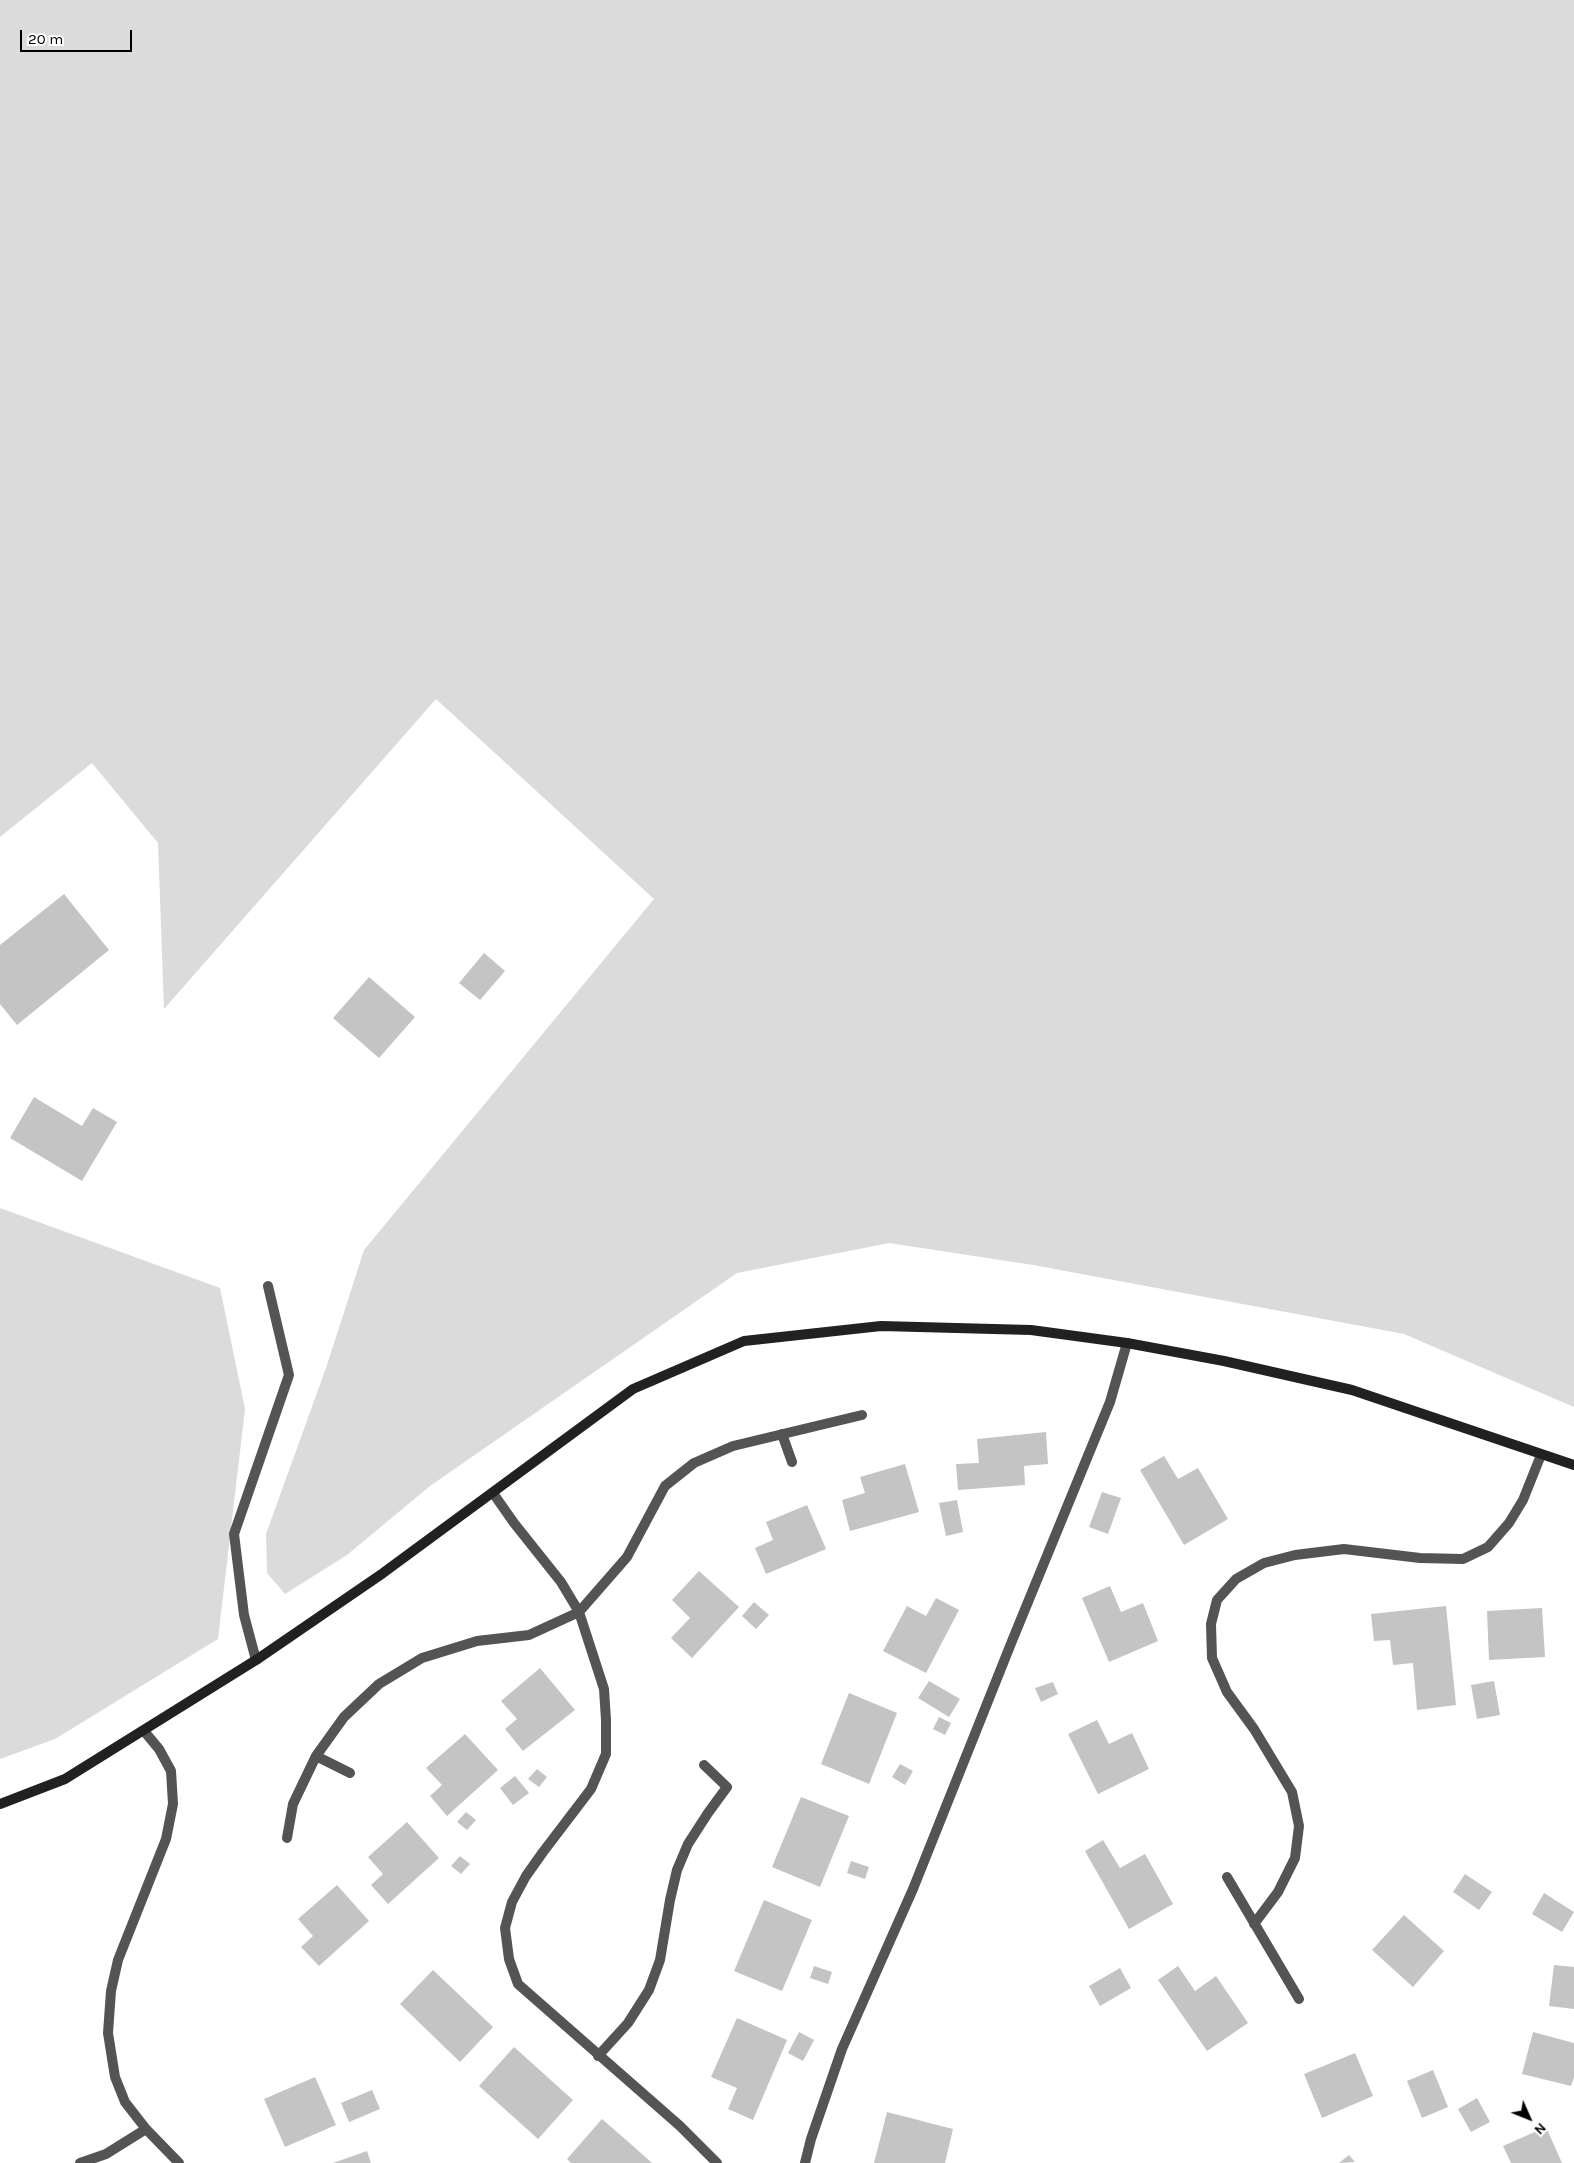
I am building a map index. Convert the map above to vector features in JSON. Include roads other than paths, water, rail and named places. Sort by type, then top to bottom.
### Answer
[{"type":"street","points":[[256,1660],[244,1615],[234,1534],[289,1375],[268,1286]]},
{"type":"street","points":[[0,1804],[65,1780],[256,1660],[383,1573],[633,1389],[744,1341],[881,1326],[1031,1330],[1127,1343],[1224,1361],[1352,1390],[1574,1465]]},
{"type":"street","points":[[805,2163],[810,2138],[842,2048],[913,1889],[1110,1402],[1127,1343]]},
{"type":"street","points":[[287,1838],[293,1804],[316,1756],[344,1717],[378,1684],[422,1658],[477,1641],[529,1635],[579,1612],[627,1557],[665,1486],[694,1463],[733,1446],[862,1416]]},
{"type":"street","points":[[782,1434],[792,1462]]},
{"type":"street","points":[[1254,1924],[1278,1892],[1295,1858],[1299,1826],[1292,1792],[1254,1729],[1227,1692],[1212,1658],[1211,1624],[1218,1600],[1236,1579],[1264,1563],[1295,1555],[1344,1549],[1420,1558],[1463,1559],[1488,1547],[1509,1523],[1523,1500],[1541,1455]]},
{"type":"street","points":[[493,1493],[514,1523],[561,1582],[579,1612],[604,1689],[606,1754],[591,1789],[526,1876],[512,1902],[505,1928],[509,1959],[518,1984],[680,2126],[717,2163]]},
{"type":"street","points":[[144,1731],[158,1749],[171,1771],[173,1804],[166,1839],[118,1960],[111,1991],[108,2033],[115,2077],[125,2102],[146,2129],[179,2163]]},
{"type":"street","points":[[316,1756],[350,1773]]},
{"type":"street","points":[[598,2056],[628,2023],[650,1990],[660,1960],[670,1900],[678,1870],[688,1844],[727,1787],[704,1764]]},
{"type":"street","points":[[1226,1877],[1299,1998]]},
{"type":"street","points":[[80,2163],[106,2154],[146,2129]]}]
